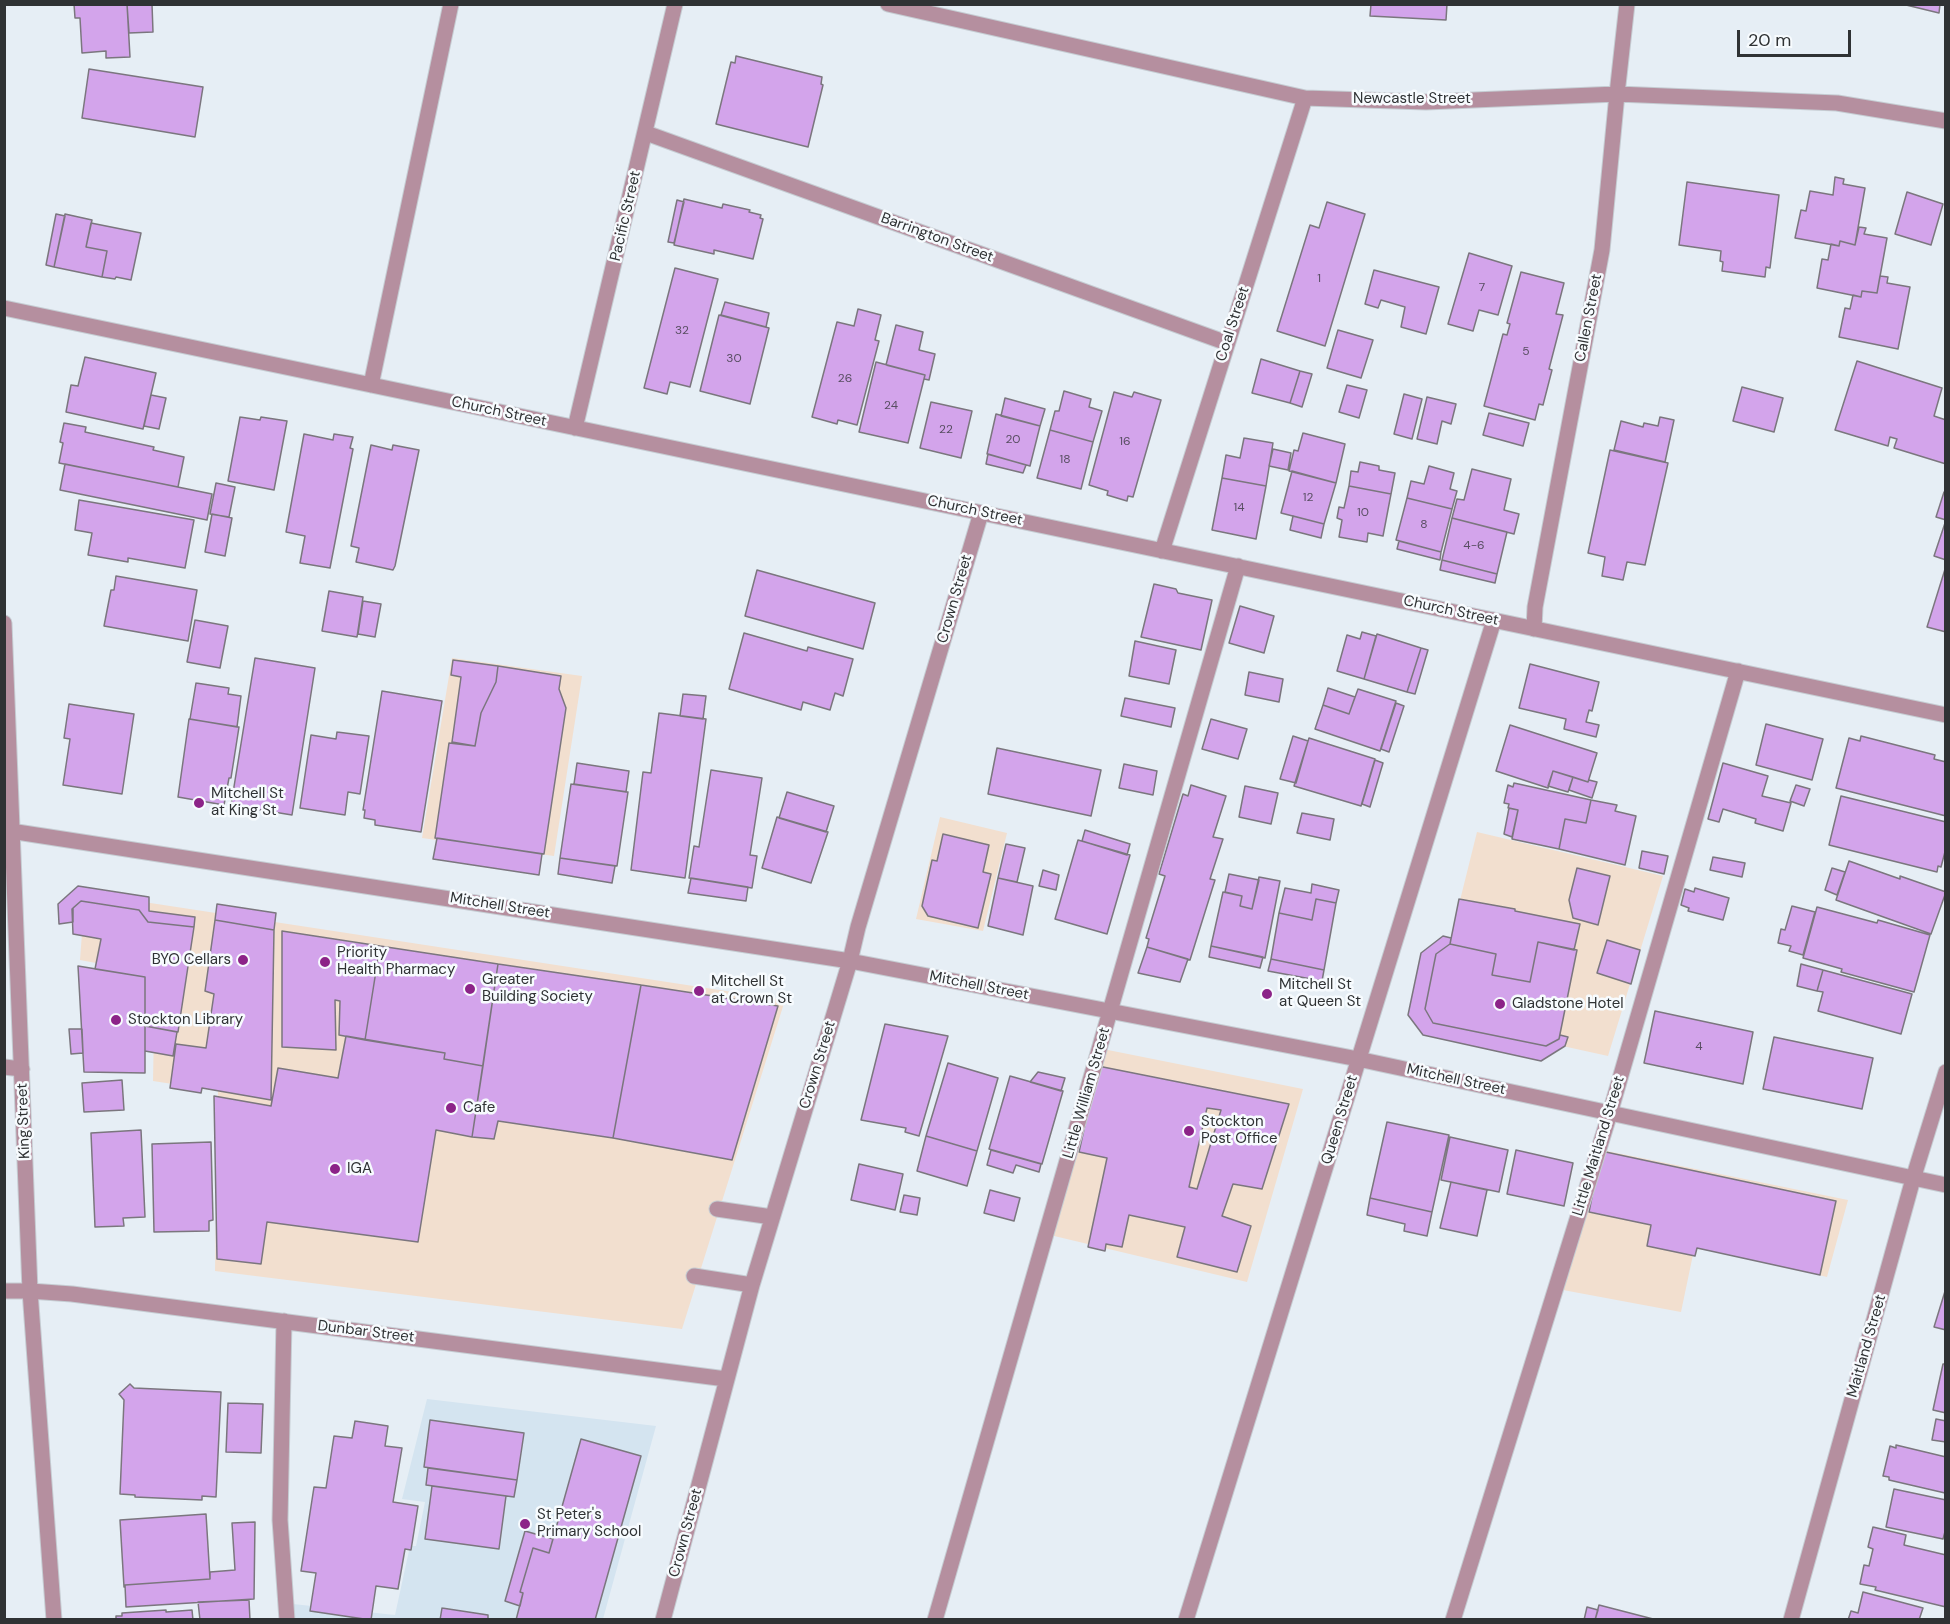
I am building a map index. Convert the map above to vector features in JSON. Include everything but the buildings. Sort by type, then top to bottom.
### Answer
[{"type":"street","points":[[371,385],[451,4]]},
{"type":"street","name":"Pacific Street","points":[[575,428],[675,4]]},
{"type":"street","name":"Newcastle Street","points":[[888,4],[1305,98],[1426,102],[1617,94],[1837,104],[1946,121]]},
{"type":"street","name":"Callen Street","points":[[1534,629],[1535,607],[1602,250],[1627,4]]},
{"type":"street","name":"Coal Street","points":[[1162,550],[1305,98]]},
{"type":"street","name":"Barrington Street","points":[[646,133],[1227,343]]},
{"type":"street","name":"Church Street","points":[[4,308],[1946,715]]},
{"type":"street","name":"Crown Street","points":[[663,1620],[752,1285],[850,961],[858,927],[981,513]]},
{"type":"street","name":"Little William Street","points":[[935,1620],[1238,566]]},
{"type":"street","name":"Queen Street","points":[[1186,1620],[1494,620]]},
{"type":"street","name":"King Street","points":[[4,623],[9,830],[22,1069],[30,1291],[54,1620]]},
{"type":"street","name":"Little Maitland Street","points":[[1453,1620],[1610,1113],[1738,671]]},
{"type":"street","name":"Mitchell Street","points":[[9,830],[850,961],[1359,1059],[1946,1185]]},
{"type":"street","points":[[4,1067],[22,1069]]},
{"type":"street","name":"Maitland Street","points":[[1791,1620],[1913,1179],[1946,1072]]},
{"type":"street","points":[[717,1209],[772,1217]]},
{"type":"street","points":[[694,1276],[752,1285]]},
{"type":"street","name":"Dunbar Street","points":[[4,1291],[72,1294],[726,1379]]},
{"type":"street","points":[[284,1322],[280,1520],[287,1620]]},
{"type":"shaded area","points":[[452,658],[582,676],[554,856],[422,838]]},
{"type":"shaded area","points":[[940,817],[1007,833],[983,931],[916,919]]},
{"type":"shaded area","points":[[1477,832],[1663,876],[1608,1056],[1431,1017]]},
{"type":"shaded area","points":[[85,893],[785,1000],[682,1329],[215,1271],[218,1091],[153,1081],[155,974],[80,960]]},
{"type":"shaded area","points":[[1103,1049],[1303,1089],[1247,1282],[1050,1235]]},
{"type":"shaded area","points":[[1602,1150],[1848,1200],[1827,1277],[1695,1245],[1681,1312],[1563,1290]]},
{"type":"shaded area","name":"St Peter's Primary School","points":[[427,1399],[656,1426],[603,1619],[295,1619],[293,1604],[395,1615],[410,1546],[416,1546],[425,1502],[402,1499]]},
{"type":"place","name":"Mitchell St at King St","points":[[199,803]]},
{"type":"place","name":"BYO Cellars","points":[[243,960]]},
{"type":"place","name":"Priority Health Pharmacy","points":[[325,962]]},
{"type":"place","name":"Greater Building Society","points":[[470,989]]},
{"type":"place","name":"Mitchell St at Crown St","points":[[699,991]]},
{"type":"place","name":"Mitchell St at Queen St","points":[[1267,994]]},
{"type":"place","name":"Gladstone Hotel","points":[[1500,1004]]},
{"type":"place","name":"Stockton Library","points":[[116,1020]]},
{"type":"place","name":"Cafe","points":[[451,1108]]},
{"type":"place","name":"Stockton Post Office","points":[[1189,1131]]},
{"type":"place","name":"IGA","points":[[335,1169]]},
{"type":"place","name":"St Peter's Primary School","points":[[525,1524]]}]
